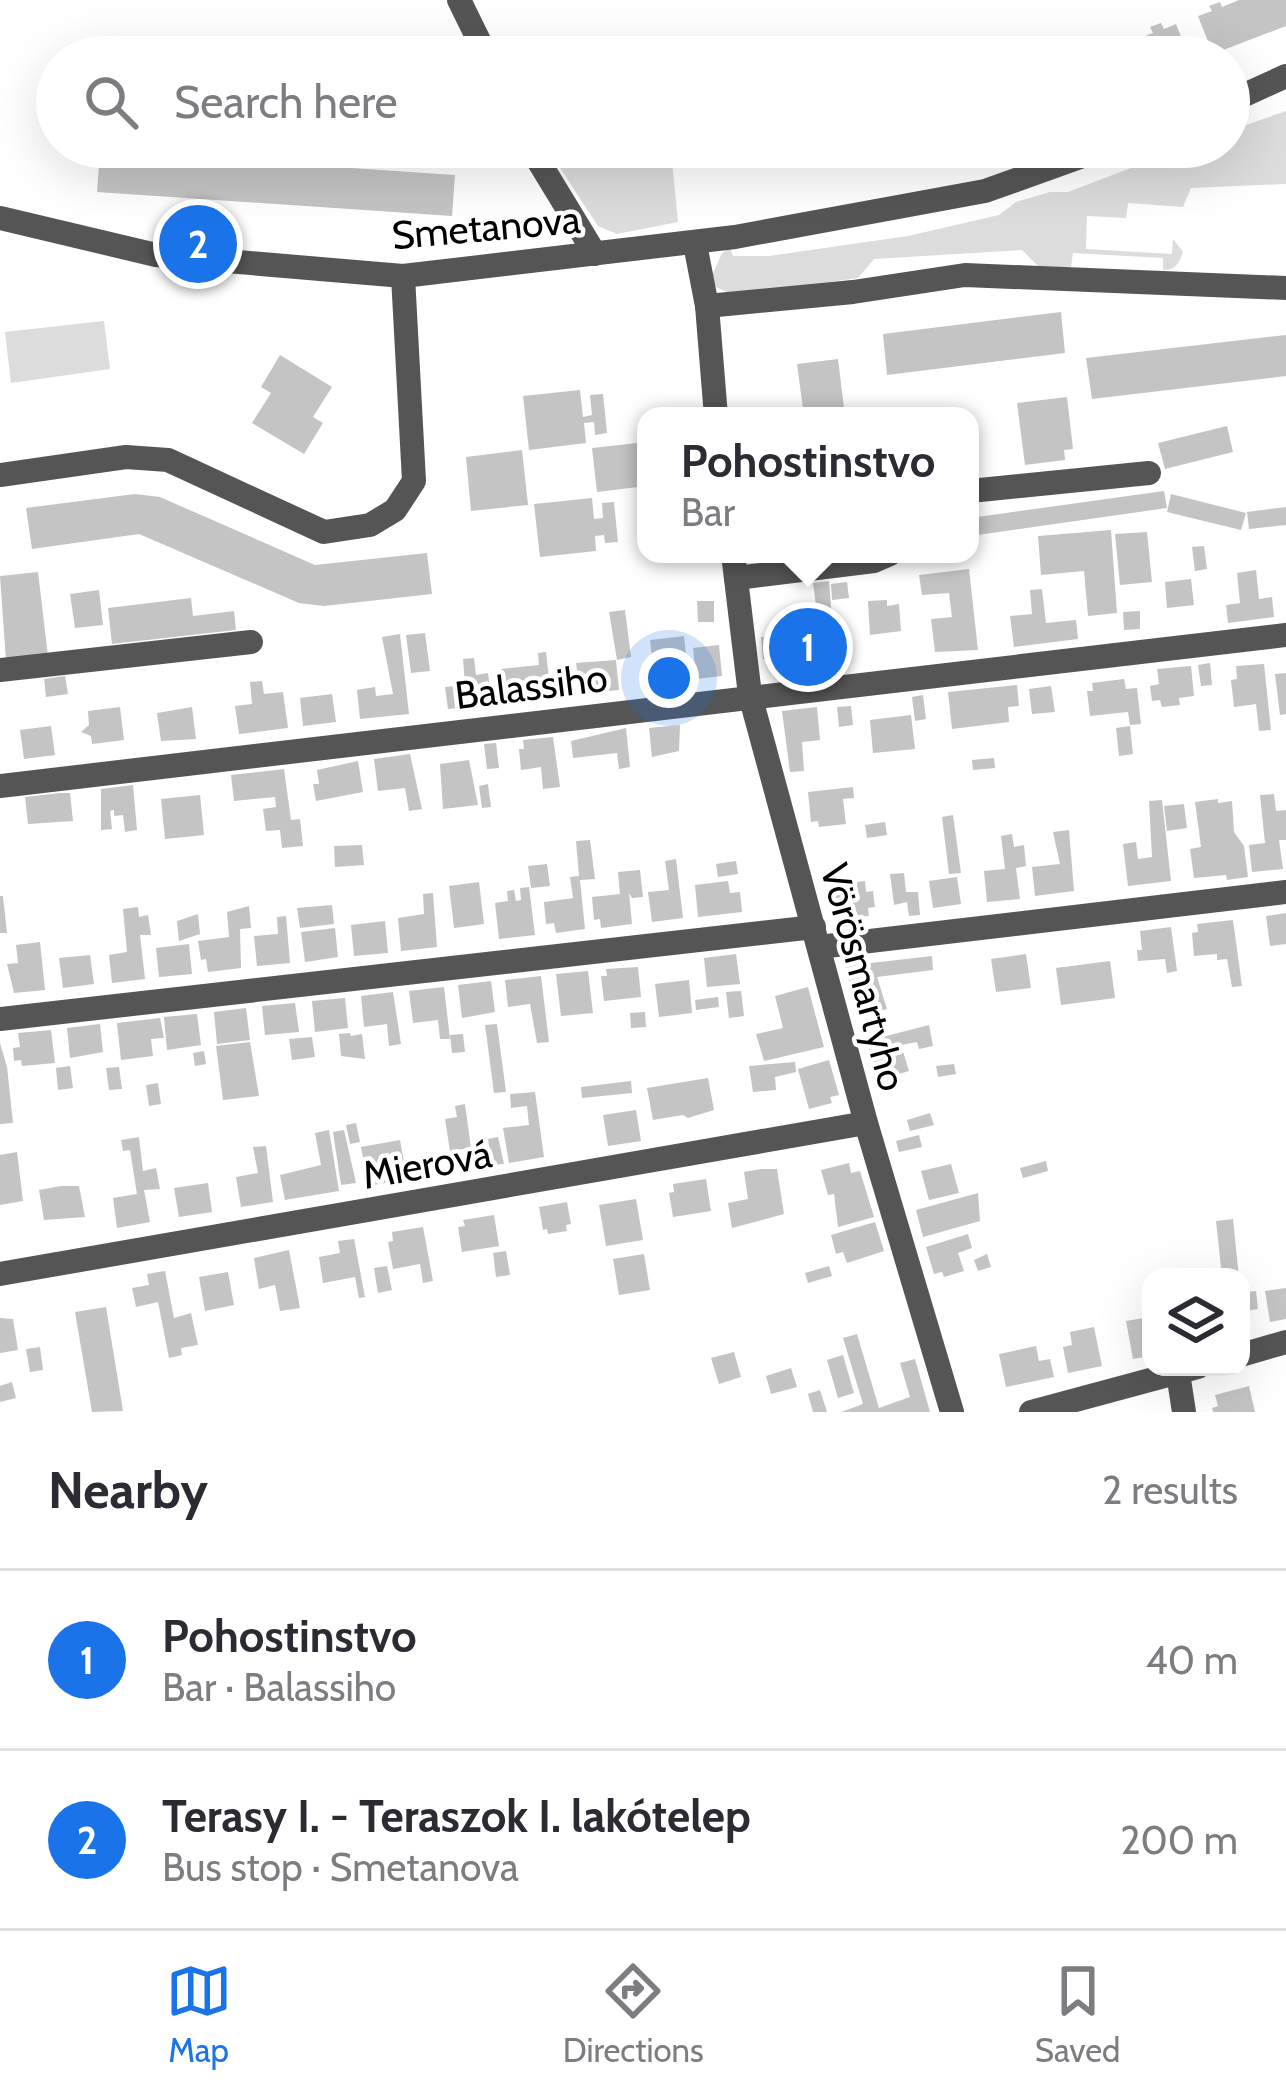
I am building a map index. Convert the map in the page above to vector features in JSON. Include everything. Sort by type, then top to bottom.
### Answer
[{"type":"street","points":[[459,0],[477,36]]},
{"type":"street","points":[[1250,92],[1286,76]]},
{"type":"street","points":[[543,168],[595,254]]},
{"type":"street","name":"Smetanova","points":[[0,218],[156,255],[403,276],[694,244],[985,191],[1049,168]]},
{"type":"street","points":[[694,244],[707,306],[715,407]]},
{"type":"street","points":[[707,306],[965,275],[1286,288]]},
{"type":"street","points":[[0,475],[126,457],[167,460],[324,532],[370,525],[394,510],[414,481],[403,276]]},
{"type":"street","points":[[979,490],[1149,473]]},
{"type":"street","points":[[735,566],[818,563]]},
{"type":"street","name":"Vörösmartyho","points":[[735,566],[750,695],[866,1123],[952,1412]]},
{"type":"street","name":"Balassiho","points":[[0,787],[1286,635]]},
{"type":"street","points":[[0,670],[251,642]]},
{"type":"street","points":[[0,1019],[1286,892]]},
{"type":"street","name":"Mierová","points":[[0,1274],[866,1123]]},
{"type":"street","points":[[1250,1352],[1286,1342]]},
{"type":"street","points":[[1031,1412],[1166,1376]]},
{"type":"street","points":[[1184,1412],[1187,1376]]},
{"type":"shaded area","points":[[1286,111],[1286,184],[1191,188],[1183,207],[1128,203],[1126,218],[1087,216],[1086,249],[1172,254],[1173,239],[1183,252],[1171,269],[1163,270],[1163,258],[1073,253],[1071,267],[1039,267],[1022,250],[874,259],[858,278],[734,295],[716,287],[711,278],[722,253],[730,248],[733,256],[769,256],[908,236],[999,215],[1016,202],[1068,192],[1131,168],[1250,168],[1250,124]]},
{"type":"shaded area","points":[[560,168],[673,168],[678,222],[617,234],[598,226]]},
{"type":"shaded area","points":[[104,321],[110,369],[11,383],[5,332]]},
{"type":"building","points":[[1239,0],[1286,0],[1286,26],[1250,40],[1250,36],[1206,36],[1198,16],[1212,11],[1209,6],[1220,2],[1222,7]]},
{"type":"building","points":[[1176,24],[1181,36],[1145,36],[1153,33],[1150,27]]},
{"type":"building","points":[[99,168],[351,168],[455,175],[452,216],[97,192]]},
{"type":"building","points":[[1061,312],[1065,353],[887,375],[883,334]]},
{"type":"building","points":[[1286,335],[1286,376],[1092,399],[1086,358]]},
{"type":"building","points":[[280,355],[332,387],[313,417],[323,423],[304,454],[252,423],[271,393],[261,387]]},
{"type":"building","points":[[838,359],[844,407],[803,407],[797,364]]},
{"type":"building","points":[[580,390],[583,417],[592,415],[590,395],[603,394],[607,433],[595,435],[594,422],[584,423],[586,443],[529,450],[523,396]]},
{"type":"building","points":[[1067,397],[1073,449],[1064,450],[1065,460],[1025,465],[1017,403]]},
{"type":"building","points":[[1227,426],[1233,452],[1165,469],[1158,443]]},
{"type":"building","points":[[637,443],[637,487],[597,492],[592,448]]},
{"type":"building","points":[[522,450],[528,505],[471,511],[466,457]]},
{"type":"building","points":[[1164,491],[1167,508],[979,535],[979,517]]},
{"type":"building","points":[[135,494],[160,497],[315,565],[427,553],[432,594],[324,606],[299,603],[139,534],[32,549],[26,508]]},
{"type":"building","points":[[1171,494],[1246,513],[1241,530],[1167,512]]},
{"type":"building","points":[[592,498],[594,519],[603,518],[602,503],[614,502],[618,542],[605,543],[604,535],[595,536],[596,551],[540,557],[534,504]]},
{"type":"building","points":[[1286,507],[1286,525],[1249,529],[1247,512]]},
{"type":"building","points":[[1111,530],[1117,613],[1088,616],[1084,571],[1041,575],[1038,536]]},
{"type":"building","points":[[1147,532],[1152,582],[1120,585],[1115,534]]},
{"type":"building","points":[[1204,546],[1207,569],[1195,571],[1192,547]]},
{"type":"building","points":[[969,569],[978,650],[935,652],[931,619],[952,617],[949,593],[922,595],[919,575]]},
{"type":"building","points":[[1256,570],[1259,599],[1272,597],[1274,617],[1228,623],[1226,605],[1240,603],[1237,573]]},
{"type":"building","points":[[38,572],[48,656],[6,661],[0,576]]},
{"type":"building","points":[[1191,579],[1194,605],[1167,608],[1165,582]]},
{"type":"building","points":[[829,581],[836,667],[802,670],[798,638],[820,636],[813,583]]},
{"type":"building","points":[[847,582],[849,598],[832,600],[831,584]]},
{"type":"building","points":[[1042,589],[1046,623],[1076,620],[1078,639],[1014,647],[1010,616],[1032,614],[1030,590]]},
{"type":"building","points":[[99,590],[103,625],[75,628],[70,594]]},
{"type":"building","points":[[191,598],[193,616],[234,611],[236,630],[112,644],[108,608]]},
{"type":"building","points":[[887,600],[887,606],[899,604],[901,631],[870,635],[868,601]]},
{"type":"building","points":[[697,601],[714,601],[714,622],[698,622]]},
{"type":"building","points":[[625,610],[631,657],[617,660],[609,612]]},
{"type":"building","points":[[1140,611],[1140,629],[1124,630],[1123,612]]},
{"type":"building","points":[[425,633],[430,671],[411,673],[406,635]]},
{"type":"building","points":[[400,634],[409,714],[360,719],[357,690],[375,687],[376,696],[393,694],[382,637]]},
{"type":"building","points":[[684,636],[688,673],[654,675],[650,640]]},
{"type":"building","points":[[786,636],[788,658],[763,659],[761,637]]},
{"type":"building","points":[[719,645],[722,676],[696,679],[693,648]]},
{"type":"building","points":[[546,652],[551,697],[505,702],[501,669],[539,665],[538,653]]},
{"type":"building","points":[[474,658],[476,675],[488,673],[492,704],[448,709],[445,687],[465,685],[463,659]]},
{"type":"building","points":[[616,660],[619,690],[585,693],[585,687],[579,687],[576,663]]},
{"type":"building","points":[[1210,663],[1212,685],[1201,686],[1198,665]]},
{"type":"building","points":[[1264,664],[1271,730],[1259,731],[1256,704],[1234,707],[1231,680],[1237,679],[1236,666]]},
{"type":"building","points":[[1191,666],[1194,696],[1179,698],[1180,705],[1162,707],[1160,700],[1152,701],[1150,686],[1159,684],[1157,669]]},
{"type":"building","points":[[1286,673],[1286,714],[1280,715],[1275,674]]},
{"type":"building","points":[[65,676],[68,694],[46,697],[44,679]]},
{"type":"building","points":[[1124,679],[1126,689],[1137,688],[1141,724],[1130,725],[1128,712],[1090,716],[1087,691],[1093,691],[1092,683]]},
{"type":"building","points":[[262,681],[264,694],[283,692],[288,728],[239,734],[235,706],[252,704],[250,682]]},
{"type":"building","points":[[1017,685],[1019,706],[1008,707],[1009,722],[952,729],[948,692]]},
{"type":"building","points":[[1051,686],[1055,712],[1032,714],[1029,689]]},
{"type":"building","points":[[332,694],[336,722],[303,726],[300,698]]},
{"type":"building","points":[[923,695],[926,719],[915,721],[912,697]]},
{"type":"building","points":[[851,706],[853,725],[839,727],[837,707]]},
{"type":"building","points":[[120,707],[124,740],[92,744],[91,736],[81,732],[89,725],[88,711]]},
{"type":"building","points":[[192,707],[196,739],[161,741],[157,713]]},
{"type":"building","points":[[817,707],[820,740],[802,742],[804,771],[790,772],[782,711]]},
{"type":"building","points":[[911,715],[915,749],[873,753],[870,720]]},
{"type":"building","points":[[680,725],[679,751],[652,757],[649,728]]},
{"type":"building","points":[[51,726],[55,755],[24,759],[20,730]]},
{"type":"building","points":[[1130,726],[1133,754],[1119,756],[1116,728]]},
{"type":"building","points":[[626,728],[630,767],[619,769],[617,753],[573,758],[571,741]]},
{"type":"building","points":[[553,737],[560,787],[543,789],[541,767],[521,770],[519,749],[524,749],[523,740]]},
{"type":"building","points":[[496,743],[499,768],[487,769],[484,744]]},
{"type":"building","points":[[410,754],[422,809],[409,811],[405,788],[378,791],[374,759]]},
{"type":"building","points":[[994,758],[995,768],[973,770],[972,760]]},
{"type":"building","points":[[469,760],[478,805],[443,809],[440,764]]},
{"type":"building","points":[[358,761],[363,792],[316,801],[317,770]]},
{"type":"building","points":[[284,769],[291,820],[300,819],[303,846],[282,848],[280,830],[266,831],[263,809],[276,807],[275,797],[234,801],[231,775]]},
{"type":"building","points":[[488,784],[491,807],[482,808],[479,786]]},
{"type":"building","points":[[133,785],[137,830],[125,832],[123,815],[114,816],[114,810],[110,811],[112,829],[101,830],[101,789]]},
{"type":"building","points":[[853,787],[854,798],[843,799],[846,824],[819,827],[818,821],[811,822],[808,792]]},
{"type":"building","points":[[70,793],[73,821],[28,824],[25,797]]},
{"type":"building","points":[[1274,794],[1276,811],[1286,810],[1286,840],[1279,840],[1283,869],[1252,872],[1249,845],[1265,843],[1260,795]]},
{"type":"building","points":[[200,795],[204,835],[165,839],[161,799]]},
{"type":"building","points":[[1218,799],[1218,803],[1232,801],[1234,832],[1244,846],[1248,877],[1194,878],[1190,849],[1201,847],[1195,802]]},
{"type":"building","points":[[1162,800],[1171,881],[1128,886],[1123,844],[1136,842],[1138,859],[1152,857],[1149,801]]},
{"type":"building","points":[[1184,804],[1187,828],[1167,831],[1164,806]]},
{"type":"building","points":[[953,815],[961,873],[949,874],[942,817]]},
{"type":"building","points":[[885,822],[887,835],[867,838],[865,825]]},
{"type":"building","points":[[1069,830],[1074,891],[1035,896],[1032,867],[1060,864],[1053,832]]},
{"type":"building","points":[[1012,834],[1014,847],[1024,845],[1026,866],[1016,868],[1020,899],[987,902],[984,871],[1005,869],[1001,836]]},
{"type":"building","points":[[590,840],[595,879],[580,880],[585,929],[556,933],[554,923],[546,924],[544,902],[573,898],[570,877],[579,876],[576,841]]},
{"type":"building","points":[[362,845],[364,865],[335,867],[334,846]]},
{"type":"building","points":[[676,859],[683,918],[652,922],[648,892],[669,890],[665,861]]},
{"type":"building","points":[[736,861],[738,874],[718,877],[716,864]]},
{"type":"building","points":[[547,864],[550,886],[531,888],[528,866]]},
{"type":"building","points":[[640,870],[643,897],[632,898],[629,893],[632,924],[601,928],[600,919],[594,920],[592,897],[620,894],[618,872]]},
{"type":"building","points":[[904,873],[906,892],[918,892],[920,915],[909,916],[907,902],[894,905],[890,874]]},
{"type":"building","points":[[957,877],[961,904],[933,908],[929,881]]},
{"type":"building","points":[[728,881],[730,893],[740,892],[742,912],[698,917],[695,885]]},
{"type":"building","points":[[865,881],[866,892],[873,891],[875,907],[868,908],[869,916],[838,919],[834,885]]},
{"type":"building","points":[[479,882],[484,924],[454,928],[449,886]]},
{"type":"building","points":[[529,887],[535,935],[499,939],[495,903],[508,901],[507,891],[514,890],[516,901],[521,900],[520,888]]},
{"type":"building","points":[[433,893],[437,947],[401,951],[398,918],[424,914],[423,894]]},
{"type":"building","points":[[3,896],[7,933],[0,933]]},
{"type":"building","points":[[332,905],[334,924],[300,928],[297,908]]},
{"type":"building","points":[[249,906],[251,928],[240,929],[241,968],[208,972],[198,941],[229,937],[227,912]]},
{"type":"building","points":[[138,907],[139,917],[148,915],[151,935],[140,935],[145,979],[112,983],[109,955],[127,952],[123,909]]},
{"type":"building","points":[[1286,913],[1286,944],[1270,946],[1266,916]]},
{"type":"building","points":[[198,914],[200,934],[179,941],[177,921]]},
{"type":"building","points":[[286,916],[290,963],[257,966],[254,936],[278,934],[277,917]]},
{"type":"building","points":[[1233,920],[1242,986],[1232,987],[1227,959],[1217,960],[1217,954],[1194,956],[1192,933],[1198,932],[1197,924]]},
{"type":"building","points":[[385,921],[388,953],[354,956],[351,925]]},
{"type":"building","points":[[1171,927],[1177,971],[1167,973],[1165,959],[1138,961],[1140,931]]},
{"type":"building","points":[[335,928],[338,957],[305,962],[301,932]]},
{"type":"building","points":[[40,942],[45,990],[14,993],[7,964],[18,963],[16,945]]},
{"type":"building","points":[[189,944],[192,974],[159,977],[156,948]]},
{"type":"building","points":[[736,954],[740,984],[707,987],[704,958]]},
{"type":"building","points":[[1026,954],[1031,988],[996,992],[991,959]]},
{"type":"building","points":[[90,955],[94,984],[63,988],[59,958]]},
{"type":"building","points":[[932,956],[933,970],[877,977],[887,1009],[859,1017],[845,966]]},
{"type":"building","points":[[1110,961],[1115,998],[1061,1005],[1056,968]]},
{"type":"building","points":[[638,967],[641,997],[604,1001],[601,976],[607,976],[606,969]]},
{"type":"building","points":[[588,971],[593,1013],[561,1016],[556,974]]},
{"type":"building","points":[[541,976],[549,1042],[537,1043],[530,1004],[508,1007],[505,980]]},
{"type":"building","points":[[689,980],[692,1013],[659,1017],[655,984]]},
{"type":"building","points":[[491,981],[495,1012],[462,1018],[458,985]]},
{"type":"building","points":[[444,987],[450,1039],[440,1039],[438,1020],[413,1023],[409,991]]},
{"type":"building","points":[[808,987],[824,1047],[764,1061],[756,1034],[783,1028],[775,996]]},
{"type":"building","points":[[741,991],[744,1016],[729,1018],[726,992]]},
{"type":"building","points":[[393,992],[401,1044],[389,1046],[387,1024],[364,1027],[361,996]]},
{"type":"building","points":[[718,997],[719,1007],[696,1010],[695,1000]]},
{"type":"building","points":[[345,998],[348,1028],[315,1032],[312,1001]]},
{"type":"building","points":[[295,1003],[299,1032],[265,1035],[262,1006]]},
{"type":"building","points":[[246,1008],[250,1040],[217,1044],[214,1012]]},
{"type":"building","points":[[645,1012],[646,1027],[631,1028],[630,1013]]},
{"type":"building","points":[[197,1014],[201,1045],[167,1050],[164,1017]]},
{"type":"building","points":[[160,1018],[164,1038],[151,1039],[153,1056],[121,1060],[117,1023]]},
{"type":"building","points":[[100,1024],[103,1052],[70,1058],[67,1028]]},
{"type":"building","points":[[497,1024],[506,1092],[494,1093],[485,1025]]},
{"type":"building","points":[[929,1025],[933,1046],[901,1045],[909,1071],[886,1078],[884,1073],[876,1075],[867,1041]]},
{"type":"building","points":[[51,1030],[55,1063],[22,1066],[21,1060],[14,1061],[13,1048],[20,1047],[18,1033]]},
{"type":"building","points":[[339,1034],[362,1034],[365,1059],[341,1056]]},
{"type":"building","points":[[463,1034],[465,1052],[452,1053],[450,1035]]},
{"type":"building","points":[[312,1037],[315,1057],[292,1060],[289,1039]]},
{"type":"building","points":[[250,1042],[259,1096],[223,1100],[216,1046]]},
{"type":"building","points":[[0,1043],[7,1067],[13,1123],[0,1124]]},
{"type":"building","points":[[204,1051],[206,1064],[195,1066],[193,1053]]},
{"type":"building","points":[[829,1060],[839,1095],[830,1097],[832,1103],[809,1109],[798,1069]]},
{"type":"building","points":[[795,1062],[796,1072],[775,1077],[776,1090],[753,1092],[749,1066]]},
{"type":"building","points":[[954,1064],[956,1074],[938,1077],[936,1066]]},
{"type":"building","points":[[70,1066],[73,1088],[58,1090],[56,1068]]},
{"type":"building","points":[[119,1067],[122,1089],[109,1090],[106,1068]]},
{"type":"building","points":[[708,1078],[714,1110],[688,1118],[653,1120],[647,1088]]},
{"type":"building","points":[[631,1081],[632,1093],[582,1098],[581,1087]]},
{"type":"building","points":[[158,1083],[161,1104],[149,1106],[146,1085]]},
{"type":"building","points":[[535,1092],[544,1157],[509,1163],[503,1128],[529,1125],[527,1106],[511,1108],[510,1094]]},
{"type":"building","points":[[465,1104],[471,1148],[450,1151],[445,1119],[457,1117],[455,1106]]},
{"type":"building","points":[[636,1110],[641,1141],[608,1146],[603,1115]]},
{"type":"building","points":[[930,1113],[934,1125],[910,1131],[907,1120]]},
{"type":"building","points":[[356,1123],[360,1142],[350,1144],[346,1125]]},
{"type":"building","points":[[329,1130],[339,1191],[285,1200],[280,1175],[321,1165],[315,1133]]},
{"type":"building","points":[[344,1130],[356,1183],[341,1185],[333,1132]]},
{"type":"building","points":[[919,1135],[922,1147],[899,1152],[896,1141]]},
{"type":"building","points":[[139,1137],[143,1171],[156,1168],[160,1189],[144,1190],[150,1222],[117,1228],[113,1198],[137,1194],[130,1150],[123,1151],[121,1140]]},
{"type":"building","points":[[498,1137],[504,1164],[492,1165],[488,1139]]},
{"type":"building","points":[[400,1140],[407,1179],[368,1186],[361,1147]]},
{"type":"building","points":[[266,1146],[273,1202],[241,1207],[236,1177],[258,1173],[253,1147]]},
{"type":"building","points":[[17,1152],[23,1201],[0,1205],[0,1155]]},
{"type":"building","points":[[1046,1161],[1048,1171],[1023,1178],[1020,1168]]},
{"type":"building","points":[[849,1163],[851,1173],[860,1171],[874,1217],[838,1227],[834,1194],[828,1195],[821,1170]]},
{"type":"building","points":[[951,1164],[959,1193],[929,1200],[921,1171]]},
{"type":"building","points":[[777,1169],[784,1214],[732,1228],[728,1203],[748,1199],[744,1172]]},
{"type":"building","points":[[706,1179],[711,1211],[673,1217],[669,1193],[674,1192],[673,1184]]},
{"type":"building","points":[[208,1183],[212,1212],[179,1217],[174,1188]]},
{"type":"building","points":[[79,1186],[85,1217],[44,1220],[39,1190]]},
{"type":"building","points":[[978,1193],[980,1221],[923,1237],[916,1210]]},
{"type":"building","points":[[636,1199],[643,1240],[606,1246],[599,1205]]},
{"type":"building","points":[[567,1202],[571,1224],[566,1225],[567,1231],[548,1234],[539,1207]]},
{"type":"building","points":[[494,1215],[499,1246],[462,1252],[458,1227],[465,1226],[463,1220]]},
{"type":"building","points":[[1233,1219],[1238,1268],[1221,1268],[1216,1221]]},
{"type":"building","points":[[875,1222],[884,1251],[847,1263],[843,1252],[836,1254],[831,1235]]},
{"type":"building","points":[[423,1227],[433,1281],[423,1283],[420,1264],[393,1269],[388,1242],[393,1241],[392,1232]]},
{"type":"building","points":[[968,1234],[972,1248],[958,1253],[964,1271],[944,1277],[942,1272],[934,1274],[926,1247]]},
{"type":"building","points":[[354,1239],[365,1297],[359,1298],[355,1277],[323,1283],[319,1257],[340,1253],[338,1241]]},
{"type":"building","points":[[289,1250],[300,1308],[280,1311],[275,1285],[259,1289],[254,1258]]},
{"type":"building","points":[[506,1251],[510,1275],[496,1277],[493,1253]]},
{"type":"building","points":[[644,1254],[650,1290],[619,1295],[613,1259]]},
{"type":"building","points":[[987,1254],[991,1267],[978,1271],[974,1260]]},
{"type":"building","points":[[387,1266],[392,1290],[378,1293],[374,1268]]},
{"type":"building","points":[[829,1266],[832,1276],[808,1283],[805,1273]]},
{"type":"building","points":[[165,1271],[174,1318],[191,1313],[198,1345],[181,1348],[182,1355],[169,1358],[158,1302],[136,1307],[132,1288],[149,1285],[147,1274]]},
{"type":"building","points":[[228,1272],[234,1305],[205,1311],[199,1277]]},
{"type":"building","points":[[1286,1288],[1286,1319],[1270,1322],[1265,1291]]},
{"type":"building","points":[[1250,1291],[1256,1291],[1258,1309],[1250,1310]]},
{"type":"building","points":[[106,1307],[123,1411],[92,1412],[75,1312]]},
{"type":"building","points":[[0,1318],[13,1319],[18,1350],[0,1353]]},
{"type":"building","points":[[1142,1318],[1142,1358],[1133,1359],[1126,1321]]},
{"type":"building","points":[[1094,1327],[1102,1366],[1068,1373],[1063,1347],[1072,1345],[1070,1332]]},
{"type":"building","points":[[857,1334],[879,1408],[910,1397],[900,1363],[915,1359],[930,1412],[841,1412],[863,1404],[843,1338]]},
{"type":"building","points":[[1036,1346],[1039,1361],[1050,1359],[1054,1377],[1006,1387],[999,1354]]},
{"type":"building","points":[[40,1347],[43,1370],[30,1372],[26,1349]]},
{"type":"building","points":[[734,1352],[741,1377],[719,1384],[711,1358]]},
{"type":"building","points":[[843,1355],[854,1393],[838,1398],[827,1360]]},
{"type":"building","points":[[791,1368],[797,1387],[771,1394],[766,1376]]},
{"type":"building","points":[[12,1382],[16,1398],[0,1402],[0,1386]]},
{"type":"building","points":[[1249,1386],[1255,1412],[1213,1412],[1218,1406],[1215,1395]]},
{"type":"building","points":[[820,1390],[827,1412],[813,1412],[808,1394]]},
{"type":"place","name":"Terasy I. - Teraszok I. lakótelep","points":[[198,244]]},
{"type":"place","name":"Pohostinstvo","points":[[808,647]]}]
